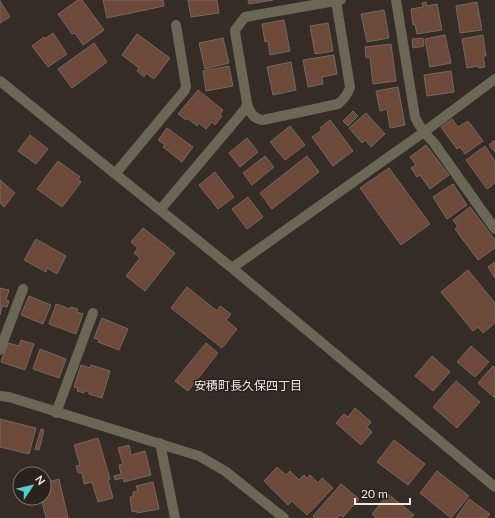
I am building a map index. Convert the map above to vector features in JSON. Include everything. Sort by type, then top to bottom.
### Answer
[{"type":"street","points":[[339,0],[350,87],[349,92],[338,104],[263,120],[252,115],[249,111],[247,103],[235,32],[244,17],[339,0]]},
{"type":"street","points":[[396,0],[415,117],[424,132],[434,143],[495,229]]},
{"type":"street","points":[[115,174],[185,90],[186,86],[176,25]]},
{"type":"street","points":[[232,268],[424,132],[495,79]]},
{"type":"street","points":[[0,81],[232,268],[495,487]]},
{"type":"street","points":[[160,210],[243,113],[247,103]]},
{"type":"street","points":[[0,350],[23,289]]},
{"type":"street","points":[[56,413],[93,313]]},
{"type":"street","points":[[0,396],[199,456],[213,463],[284,518]]},
{"type":"street","points":[[160,443],[175,518]]},
{"type":"building","points":[[78,0],[82,0],[104,30],[83,45],[75,33],[72,34],[58,14]]},
{"type":"building","points":[[103,0],[163,0],[164,6],[107,18]]},
{"type":"building","points":[[188,0],[217,0],[219,13],[191,17]]},
{"type":"building","points":[[248,0],[273,0],[249,4]]},
{"type":"building","points":[[0,1],[10,17],[0,23]]},
{"type":"building","points":[[426,2],[427,6],[437,4],[442,30],[417,34],[415,24],[413,25],[411,9],[423,7],[422,3]]},
{"type":"building","points":[[477,2],[482,30],[460,33],[456,6]]},
{"type":"building","points":[[384,10],[389,38],[367,42],[361,14]]},
{"type":"building","points":[[284,20],[290,51],[270,55],[268,41],[265,42],[262,24]]},
{"type":"building","points":[[328,23],[333,51],[315,54],[310,26]]},
{"type":"building","points":[[53,33],[67,54],[48,67],[32,46],[44,37],[45,39]]},
{"type":"building","points":[[137,34],[170,58],[154,79],[146,73],[144,77],[137,71],[139,68],[122,55]]},
{"type":"building","points":[[445,35],[451,63],[430,67],[425,39]]},
{"type":"building","points":[[483,35],[486,56],[483,56],[485,67],[479,68],[478,66],[467,68],[462,39]]},
{"type":"building","points":[[223,38],[229,63],[205,69],[199,43]]},
{"type":"building","points":[[423,38],[424,46],[413,48],[412,39]]},
{"type":"building","points":[[94,43],[107,62],[72,88],[58,69]]},
{"type":"building","points":[[391,44],[396,81],[373,84],[370,57],[366,58],[365,47]]},
{"type":"building","points":[[334,55],[337,74],[322,77],[323,84],[308,87],[303,60]]},
{"type":"building","points":[[291,62],[296,90],[273,95],[267,67]]},
{"type":"building","points":[[229,66],[233,86],[206,91],[203,71]]},
{"type":"building","points":[[451,71],[454,92],[427,96],[424,75]]},
{"type":"building","points":[[398,87],[405,125],[390,128],[387,109],[380,111],[376,91]]},
{"type":"building","points":[[198,90],[223,110],[220,114],[222,116],[215,125],[212,122],[206,129],[199,123],[197,126],[187,118],[186,120],[178,114]]},
{"type":"building","points":[[353,111],[358,116],[348,126],[343,121]]},
{"type":"building","points":[[366,113],[385,134],[371,147],[365,140],[362,143],[349,128]]},
{"type":"building","points":[[452,119],[458,127],[468,121],[483,141],[465,154],[460,147],[457,149],[441,127]]},
{"type":"building","points":[[330,120],[353,151],[333,166],[312,137],[322,130],[320,128]]},
{"type":"building","points":[[290,126],[305,145],[285,160],[270,142]]},
{"type":"building","points":[[167,128],[193,147],[182,162],[163,147],[165,145],[158,140]]},
{"type":"building","points":[[30,135],[48,149],[36,164],[18,151]]},
{"type":"building","points":[[247,138],[258,152],[240,167],[229,153]]},
{"type":"building","points":[[495,140],[495,152],[489,145]]},
{"type":"building","points":[[426,145],[449,175],[430,189],[420,175],[417,177],[411,168],[416,165],[410,157]]},
{"type":"building","points":[[485,146],[495,161],[495,183],[487,189],[466,160]]},
{"type":"building","points":[[265,156],[274,167],[252,185],[243,173]]},
{"type":"building","points":[[307,156],[319,172],[272,209],[260,193]]},
{"type":"building","points":[[58,161],[80,177],[78,179],[81,182],[62,207],[37,189]]},
{"type":"building","points":[[389,168],[430,224],[401,245],[360,188]]},
{"type":"building","points":[[215,172],[234,197],[218,209],[199,185]]},
{"type":"building","points":[[0,180],[15,193],[4,207],[0,203]]},
{"type":"building","points":[[453,184],[467,205],[447,219],[433,197]]},
{"type":"building","points":[[248,197],[263,217],[247,229],[232,209]]},
{"type":"building","points":[[470,207],[495,240],[495,248],[478,260],[455,229],[458,227],[453,220]]},
{"type":"building","points":[[143,228],[175,253],[145,291],[126,276],[140,258],[134,253],[138,248],[131,242]]},
{"type":"building","points":[[36,239],[66,256],[57,274],[47,268],[46,272],[24,260]]},
{"type":"building","points":[[495,262],[495,278],[488,267]]},
{"type":"building","points":[[468,270],[495,303],[495,323],[483,333],[478,327],[473,331],[441,292]]},
{"type":"building","points":[[187,287],[217,311],[220,306],[231,314],[226,320],[237,329],[222,348],[171,308]]},
{"type":"building","points":[[0,288],[9,290],[6,300],[9,301],[7,307],[2,306],[0,315]]},
{"type":"building","points":[[29,296],[51,305],[43,324],[21,315]]},
{"type":"building","points":[[56,304],[70,309],[71,307],[78,309],[77,312],[83,314],[76,334],[49,324]]},
{"type":"building","points":[[102,318],[128,329],[119,350],[98,342],[99,340],[94,338]]},
{"type":"building","points":[[21,340],[34,344],[25,370],[1,362],[8,343],[19,346]]},
{"type":"building","points":[[206,343],[218,353],[188,391],[175,381]]},
{"type":"building","points":[[471,346],[489,362],[475,377],[457,362]]},
{"type":"building","points":[[40,349],[66,359],[59,378],[33,369]]},
{"type":"building","points":[[432,356],[450,372],[433,391],[415,376]]},
{"type":"building","points":[[81,365],[90,368],[91,365],[110,371],[102,398],[89,394],[89,392],[84,390],[84,393],[77,391],[78,388],[74,387]]},
{"type":"building","points":[[493,366],[495,368],[495,398],[478,383]]},
{"type":"building","points":[[456,381],[480,402],[457,428],[433,407]]},
{"type":"building","points":[[355,408],[371,422],[367,427],[372,432],[361,445],[336,423],[344,414],[348,417]]},
{"type":"building","points":[[0,419],[36,428],[29,454],[0,447]]},
{"type":"building","points":[[41,429],[44,430],[39,450],[35,449]]},
{"type":"building","points":[[98,438],[110,479],[108,480],[113,498],[98,502],[92,482],[84,484],[82,473],[78,473],[76,466],[80,465],[74,445]]},
{"type":"building","points":[[394,440],[425,464],[408,485],[377,462]]},
{"type":"building","points":[[129,445],[131,455],[145,451],[151,475],[124,482],[123,478],[115,480],[114,476],[121,474],[119,465],[123,464],[118,448]]},
{"type":"building","points":[[277,467],[286,475],[290,471],[299,480],[304,475],[307,478],[310,475],[318,483],[322,478],[333,488],[307,515],[292,501],[288,505],[264,481]]},
{"type":"building","points":[[437,471],[469,496],[451,518],[420,493]]},
{"type":"building","points":[[59,479],[68,518],[46,518],[43,506],[52,506],[52,481]]},
{"type":"building","points":[[153,482],[159,509],[137,513],[137,511],[132,512],[130,497],[133,497],[133,492],[138,491],[136,486]]},
{"type":"building","points":[[341,484],[359,499],[343,517],[340,515],[337,518],[315,518],[313,516]]},
{"type":"building","points":[[388,494],[414,515],[411,518],[376,518],[372,514]]},
{"type":"building","points":[[469,499],[490,514],[487,518],[456,518]]},
{"type":"district","name":"安積町長久保四丁目","points":[[248,386]]}]
